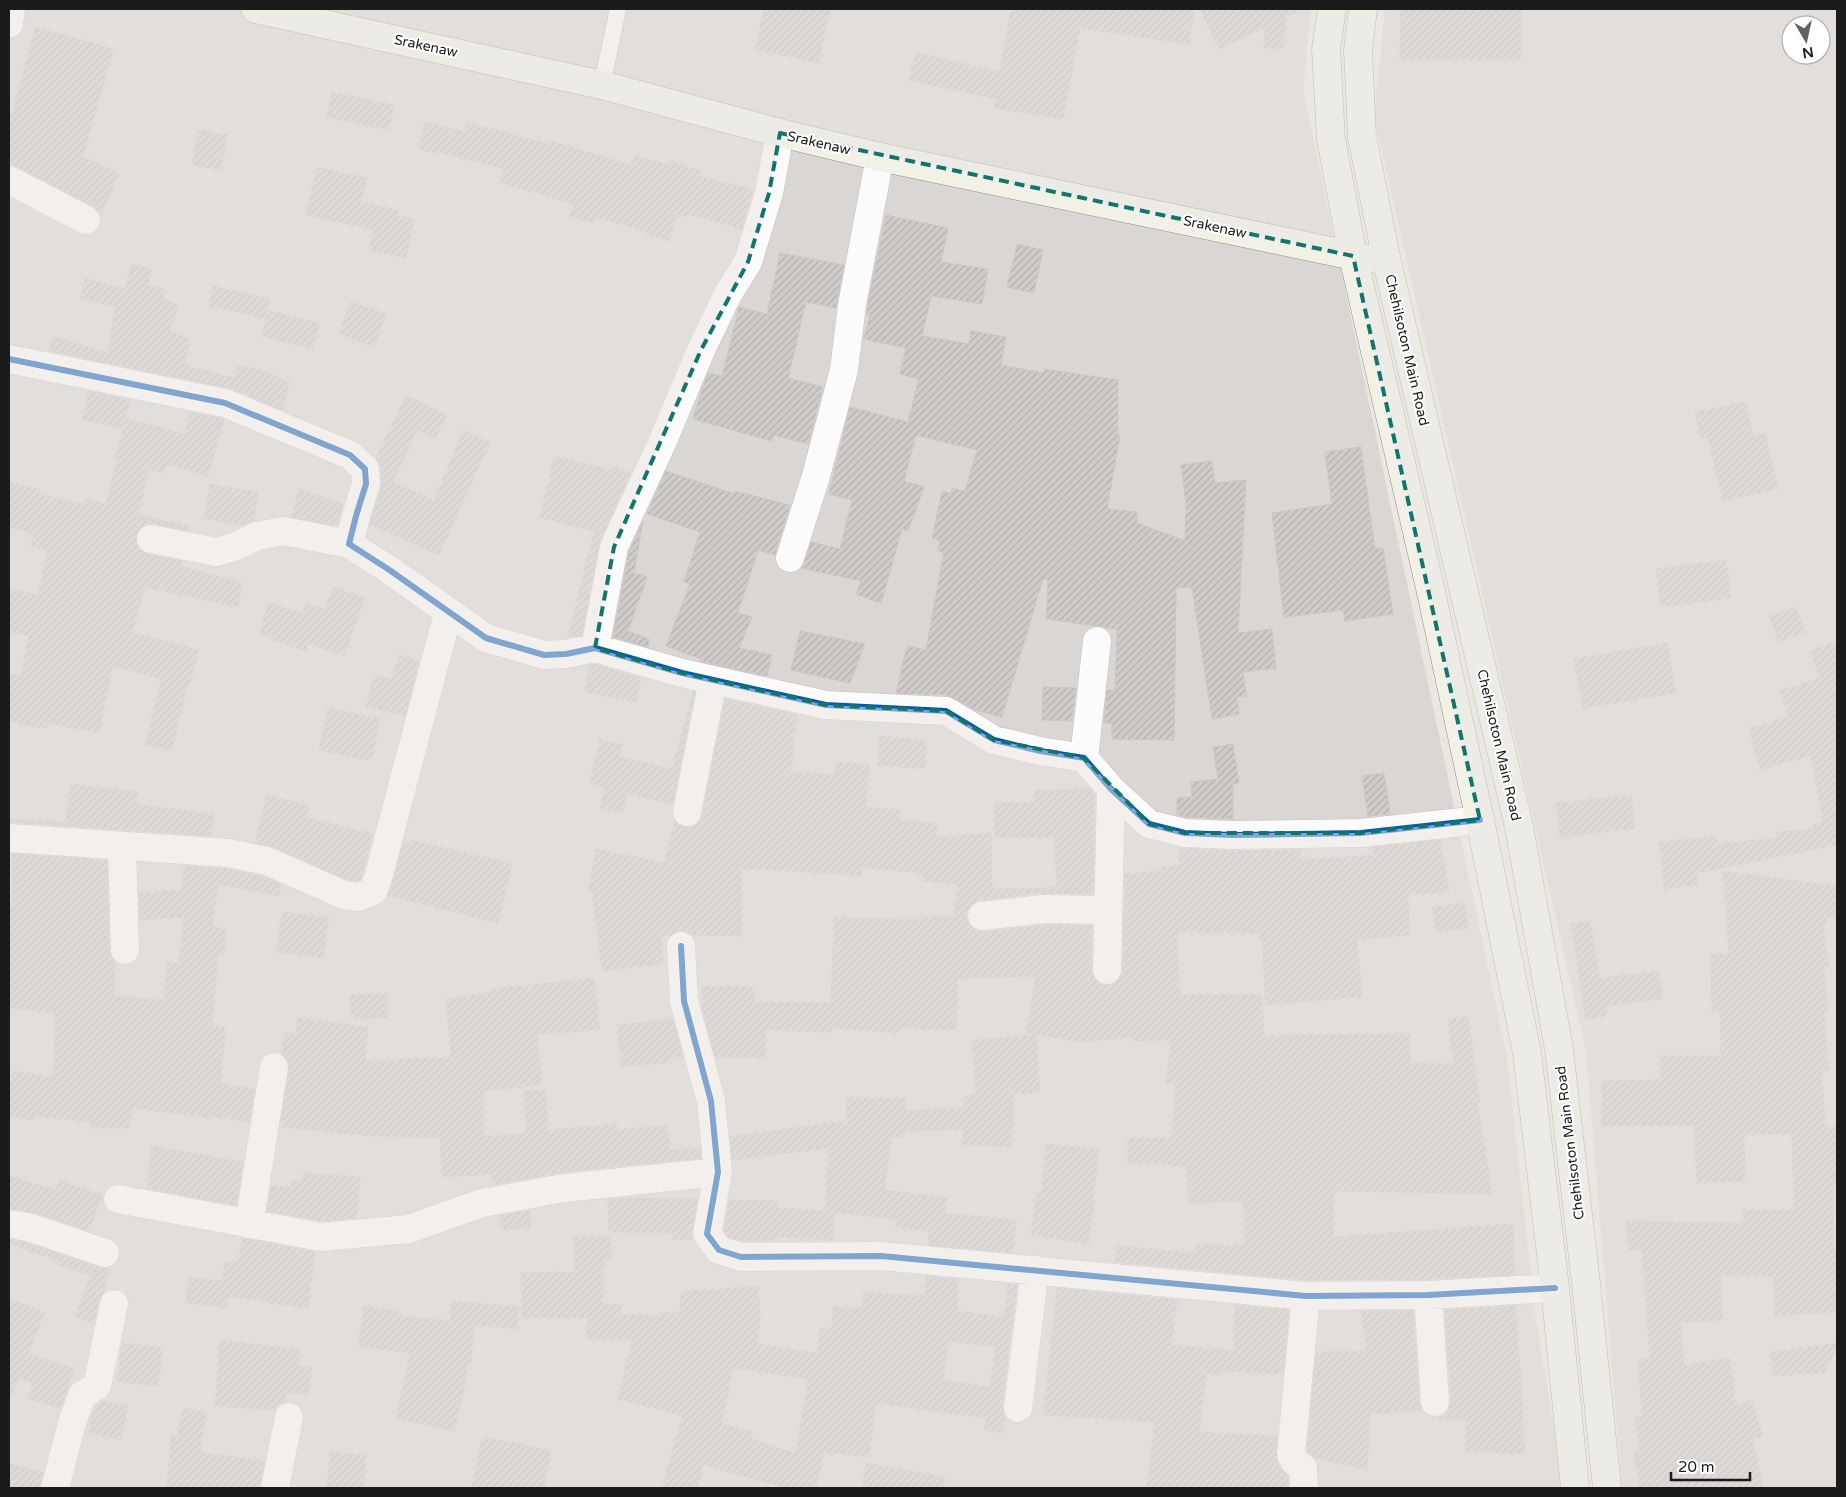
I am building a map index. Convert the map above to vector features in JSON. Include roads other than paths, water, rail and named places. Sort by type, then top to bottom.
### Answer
[{"type":"main road","name":"Srakenaw","points":[[255,9],[602,85],[780,133],[880,157],[1386,262]]},
{"type":"main road","points":[[1332,9],[1326,49],[1331,139],[1353,256],[1431,592],[1527,1053],[1555,1288],[1575,1488]]},
{"type":"main road","name":"Chehilsoton Main Road","points":[[1363,9],[1358,50],[1362,136],[1386,262],[1519,827],[1559,1049],[1607,1488]]},
{"type":"street","points":[[9,24],[11,9]]},
{"type":"street","points":[[595,648],[614,547],[662,443],[701,350],[728,294],[748,262],[769,193],[780,133]]},
{"type":"street","points":[[790,558],[816,476],[844,370],[852,304],[880,157]]},
{"type":"street","points":[[9,180],[86,220]]},
{"type":"street","points":[[9,359],[225,403],[350,456],[365,469],[366,484],[349,544]]},
{"type":"street","points":[[151,539],[216,552],[234,547],[257,536],[283,531],[349,544],[486,638],[544,655],[566,654],[595,648],[682,673],[826,705],[946,711],[994,740],[1040,751],[1084,758],[1111,789],[1149,824],[1185,833],[1232,835],[1361,833],[1480,820]]},
{"type":"street","points":[[9,838],[229,853],[267,861],[344,895],[359,897],[373,892],[448,613]]},
{"type":"street","points":[[1084,758],[1097,641]]},
{"type":"street","points":[[687,812],[713,680]]},
{"type":"street","points":[[1107,970],[1111,789]]},
{"type":"street","points":[[122,846],[125,950]]},
{"type":"street","points":[[982,916],[1043,909],[1108,910]]},
{"type":"street","points":[[681,946],[684,1001],[712,1101],[718,1172],[707,1234],[718,1250],[741,1257],[881,1256],[1306,1296],[1428,1295],[1555,1288]]},
{"type":"street","points":[[249,1224],[274,1067]]},
{"type":"street","points":[[118,1199],[321,1237],[409,1229],[482,1203],[564,1188],[718,1172]]},
{"type":"street","points":[[9,1224],[28,1227],[105,1253]]},
{"type":"street","points":[[1018,1408],[1035,1270]]},
{"type":"street","points":[[1428,1295],[1435,1402]]},
{"type":"street","points":[[1304,1488],[1303,1468],[1294,1461],[1291,1454],[1306,1296]]},
{"type":"street","points":[[55,1488],[72,1423],[82,1395],[96,1386],[114,1304]]},
{"type":"street","points":[[275,1488],[289,1417]]},
{"type":"lane","points":[[602,85],[618,9]]}]
